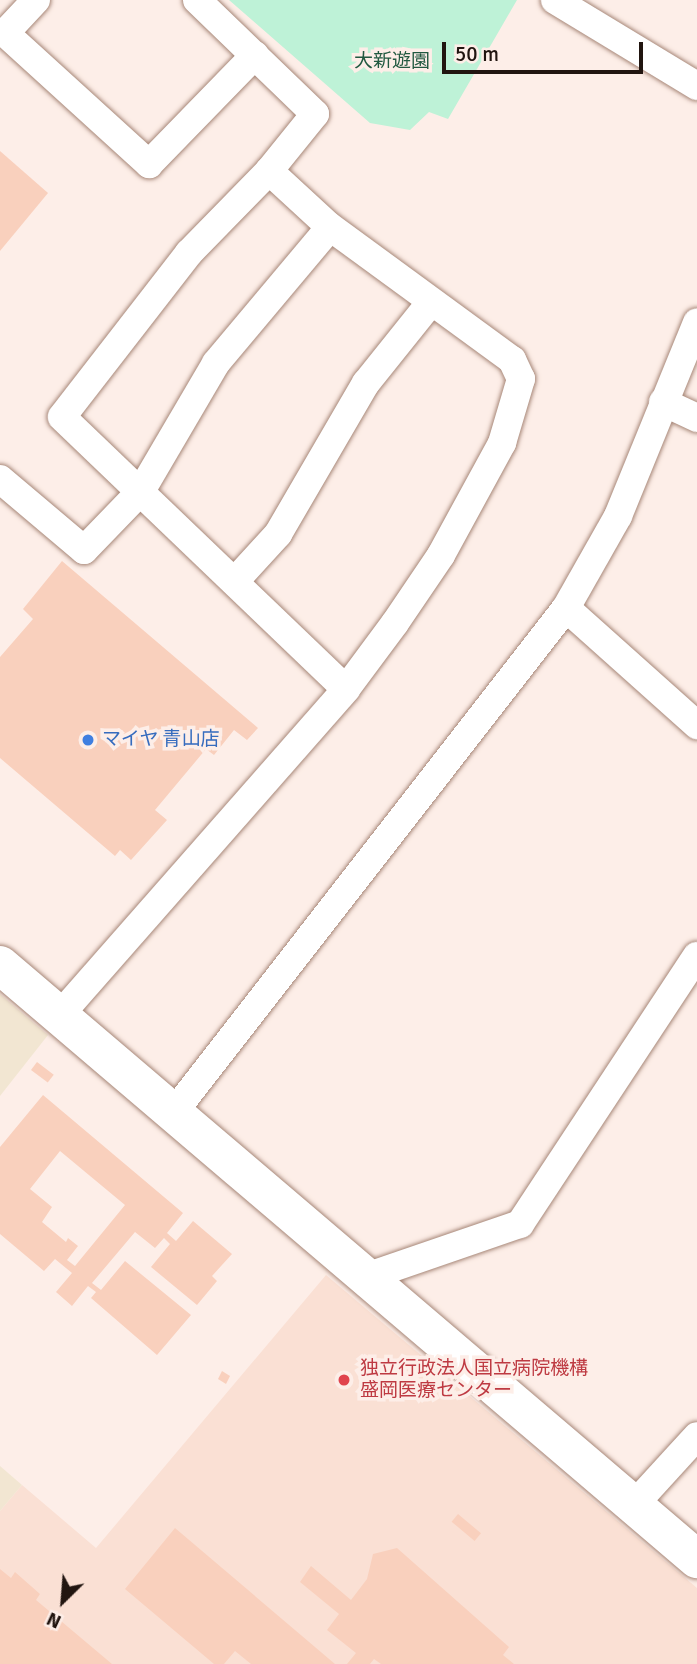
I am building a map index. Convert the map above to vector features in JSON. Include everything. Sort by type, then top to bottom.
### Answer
[{"type":"street","points":[[36,0],[5,33],[149,164],[255,55]]},
{"type":"street","points":[[197,0],[315,114],[269,171],[189,253],[62,417],[346,689]]},
{"type":"street","points":[[555,0],[697,86]]},
{"type":"street","points":[[59,1016],[346,689],[442,555],[502,443],[521,379],[512,360],[330,227],[269,171]]},
{"type":"street","points":[[0,479],[84,550],[141,491],[216,363],[330,227]]},
{"type":"street","points":[[235,581],[289,518],[366,383],[431,302]]},
{"type":"street","points":[[174,1112],[566,608],[618,516],[697,322]]},
{"type":"street","points":[[663,402],[697,418]]},
{"type":"street","points":[[566,608],[697,725]]},
{"type":"street","points":[[366,1277],[520,1224],[697,956]]},
{"type":"street","points":[[0,965],[697,1559]]},
{"type":"street","points":[[634,1506],[697,1436]]},
{"type":"shaded area","points":[[0,994],[48,1035],[0,1096]]},
{"type":"shaded area","name":"独立行政法人国立病院機構 盛岡医療センター","points":[[326,1275],[697,1588],[697,1664],[0,1664],[0,1511],[22,1485],[96,1548]]},
{"type":"shaded area","points":[[0,1466],[22,1485],[0,1511]]},
{"type":"green space","name":"大新遊園","points":[[229,0],[517,0],[448,119],[429,112],[410,130],[370,123]]},
{"type":"building","points":[[0,151],[48,193],[0,251]]},
{"type":"building","points":[[62,561],[258,728],[247,740],[234,730],[214,755],[206,749],[155,810],[167,820],[131,860],[120,850],[115,856],[0,758],[0,657],[33,619],[23,609]]},
{"type":"building","points":[[37,1062],[54,1075],[48,1083],[31,1070]]},
{"type":"building","points":[[43,1095],[183,1213],[167,1233],[176,1241],[193,1221],[232,1254],[212,1276],[217,1281],[197,1305],[151,1267],[170,1244],[164,1238],[155,1248],[135,1232],[92,1283],[101,1290],[125,1261],[191,1315],[157,1355],[91,1298],[96,1292],[88,1286],[72,1306],[56,1292],[72,1273],[55,1259],[44,1271],[0,1234],[0,1147]],"holes":[[[60,1151],[125,1205],[75,1266],[67,1260],[78,1246],[68,1238],[66,1242],[42,1222],[52,1207],[30,1189]]]},
{"type":"building","points":[[222,1371],[230,1376],[226,1384],[218,1379]]},
{"type":"building","points":[[458,1514],[481,1533],[475,1541],[452,1522]]},
{"type":"building","points":[[175,1528],[335,1664],[251,1664],[235,1651],[224,1664],[214,1664],[125,1589]]},
{"type":"building","points":[[397,1548],[509,1647],[503,1655],[514,1664],[381,1664],[374,1659],[370,1664],[347,1664],[356,1653],[327,1630],[339,1614],[300,1582],[311,1566],[351,1600],[367,1579],[373,1554]]},
{"type":"building","points":[[0,1569],[11,1578],[15,1572],[40,1594],[36,1600],[112,1664],[0,1664]]},
{"type":"place","name":"マイヤ 青山店","points":[[88,740]]},
{"type":"place","name":"独立行政法人国立病院機構 盛岡医療センター","points":[[344,1380]]}]
